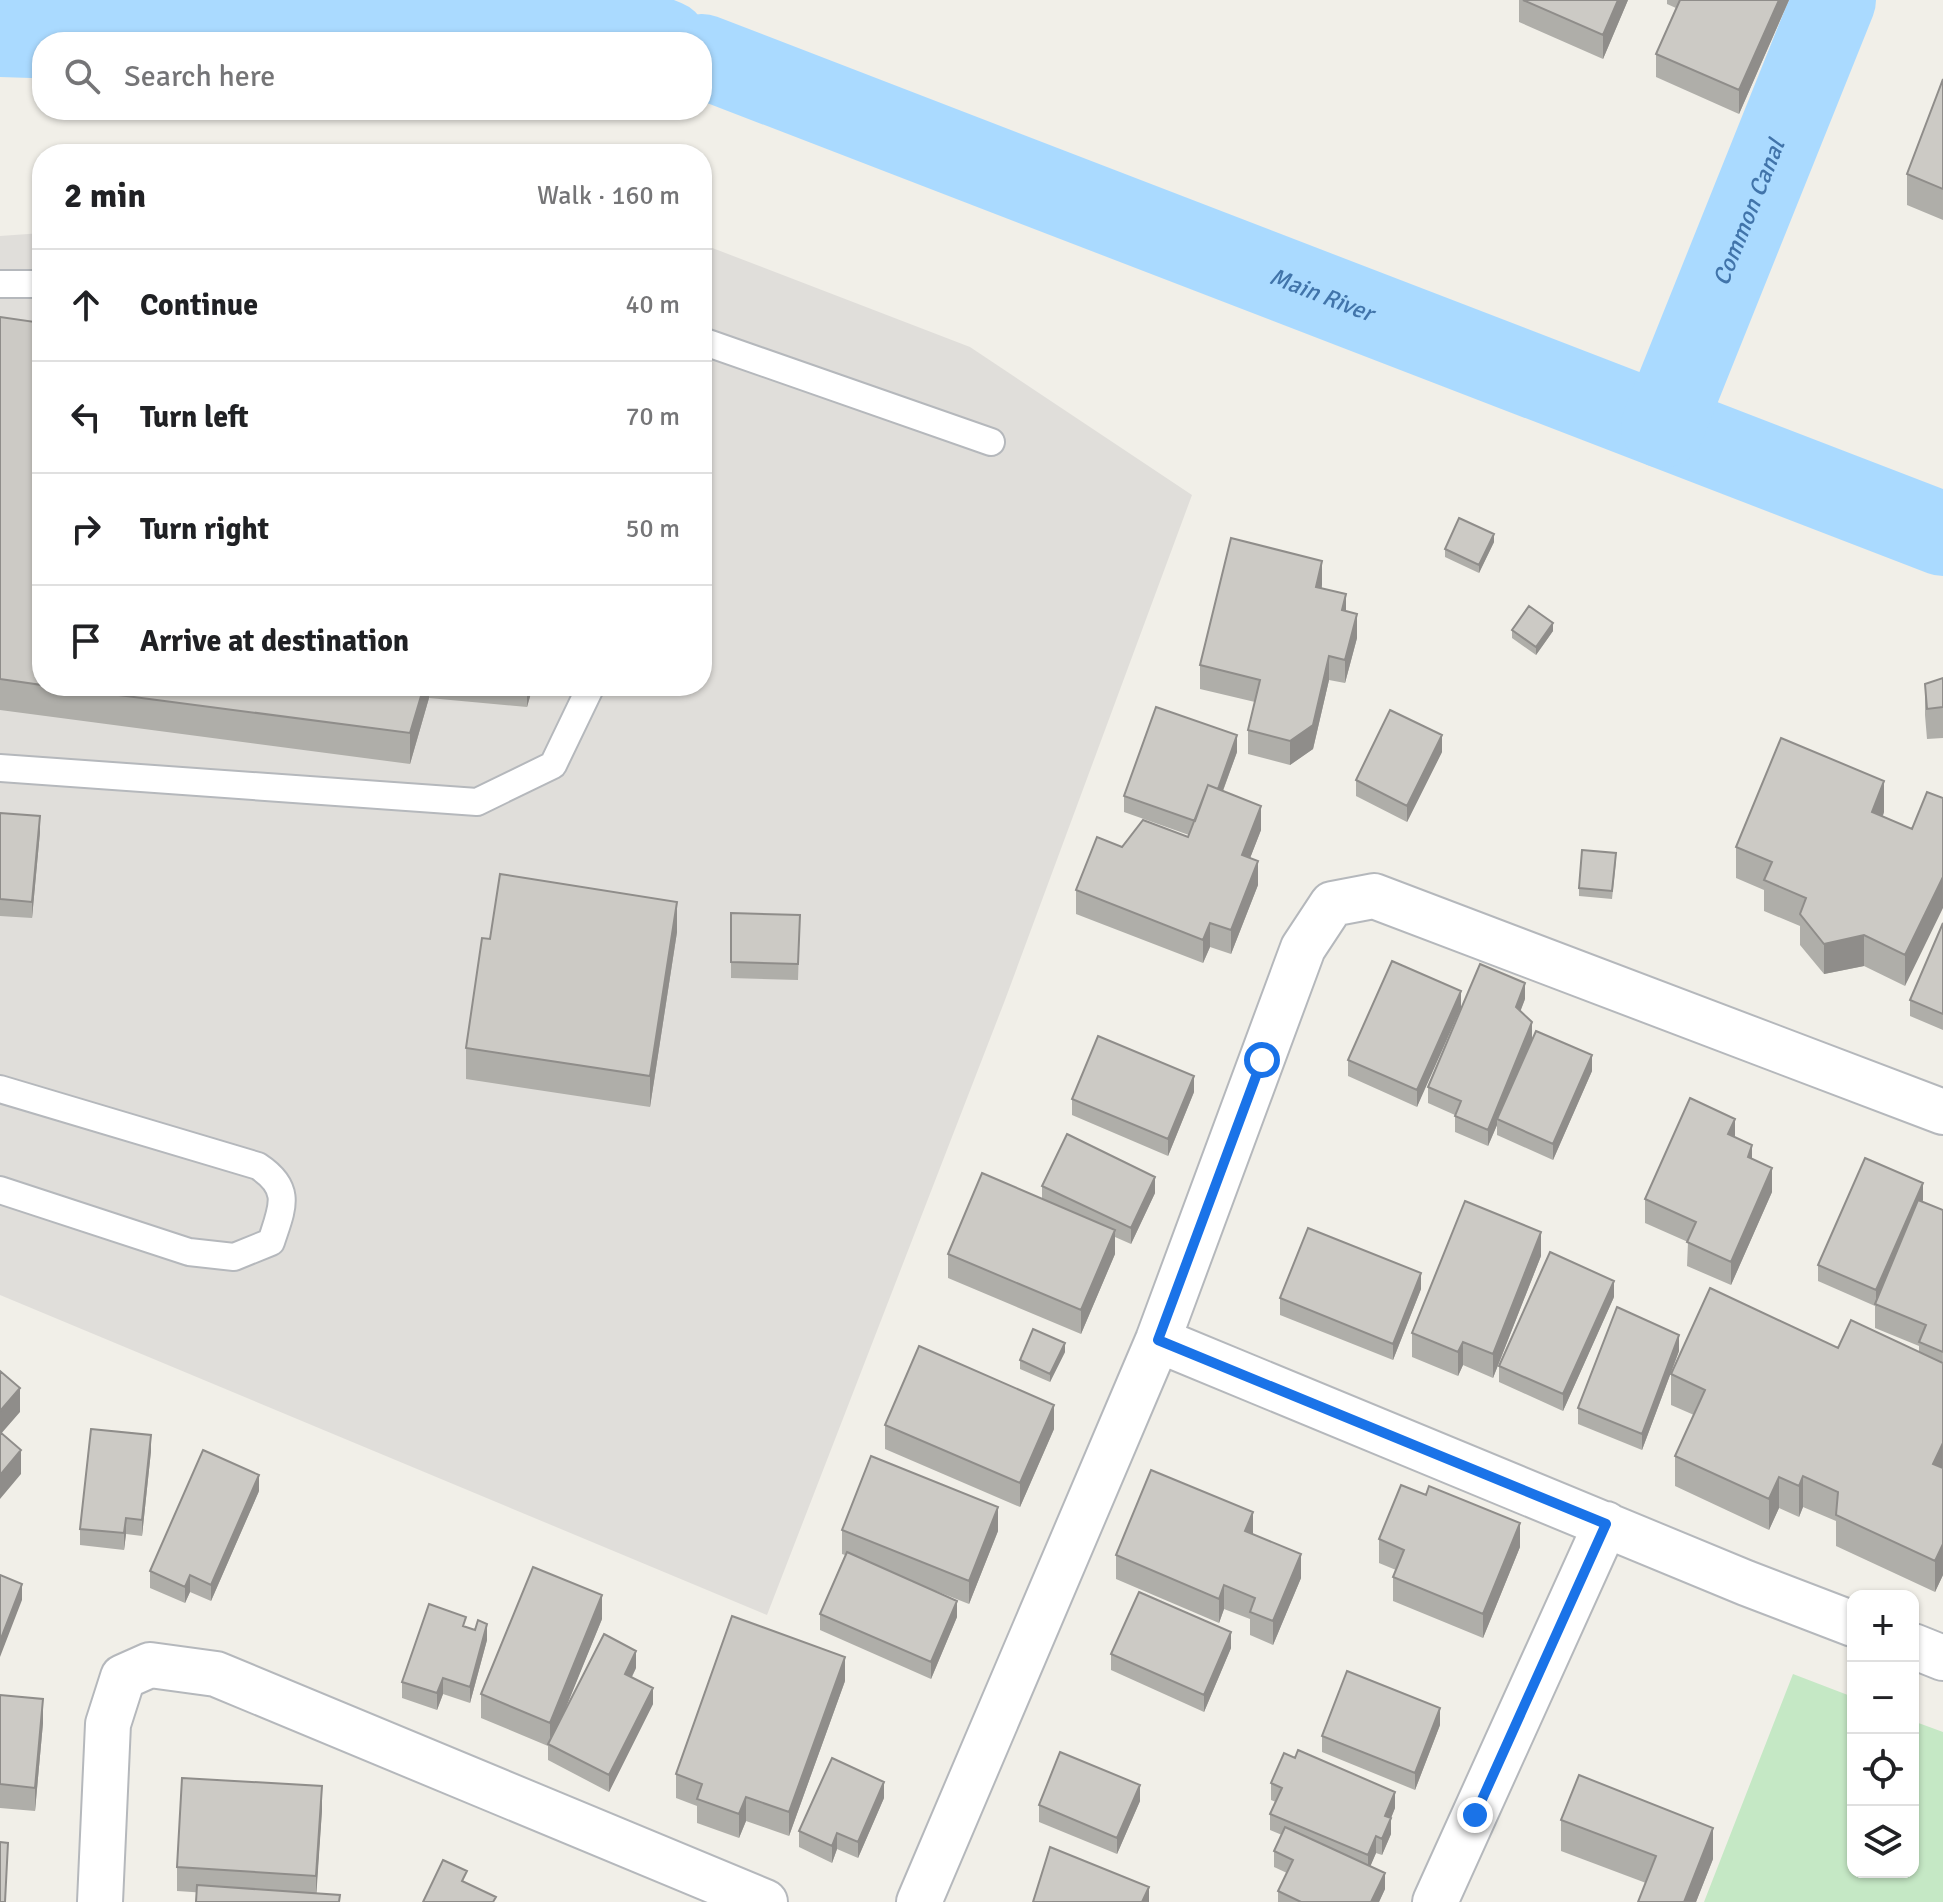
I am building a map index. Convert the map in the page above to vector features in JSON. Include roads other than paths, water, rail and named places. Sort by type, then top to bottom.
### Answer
[{"type":"street","points":[[919,1902],[1158,1340],[1303,948],[1332,904],[1374,896],[1943,1112]]},
{"type":"street","points":[[1158,1340],[1847,1622]]},
{"type":"street","points":[[1435,1902],[1606,1524]]},
{"type":"street","points":[[1919,1648],[1943,1658]]},
{"type":"street","points":[[100,1902],[108,1724],[123,1677],[150,1665],[216,1674],[765,1902]]},
{"type":"lane","points":[[0,284],[32,284]]},
{"type":"lane","points":[[712,344],[991,442]]},
{"type":"lane","points":[[0,768],[477,802],[553,765],[586,696]]},
{"type":"lane","points":[[0,1089],[258,1166],[275,1177],[284,1201],[271,1242],[234,1257],[189,1252],[0,1190]]},
{"type":"waterway","name":"Common Canal","points":[[1663,426],[1834,0]]},
{"type":"waterway","name":"Main River","points":[[327,32],[615,22],[640,32]]},
{"type":"waterway","name":"Main River","points":[[0,35],[32,36]]},
{"type":"waterway","name":"Main River","points":[[712,60],[1943,534]]}]
